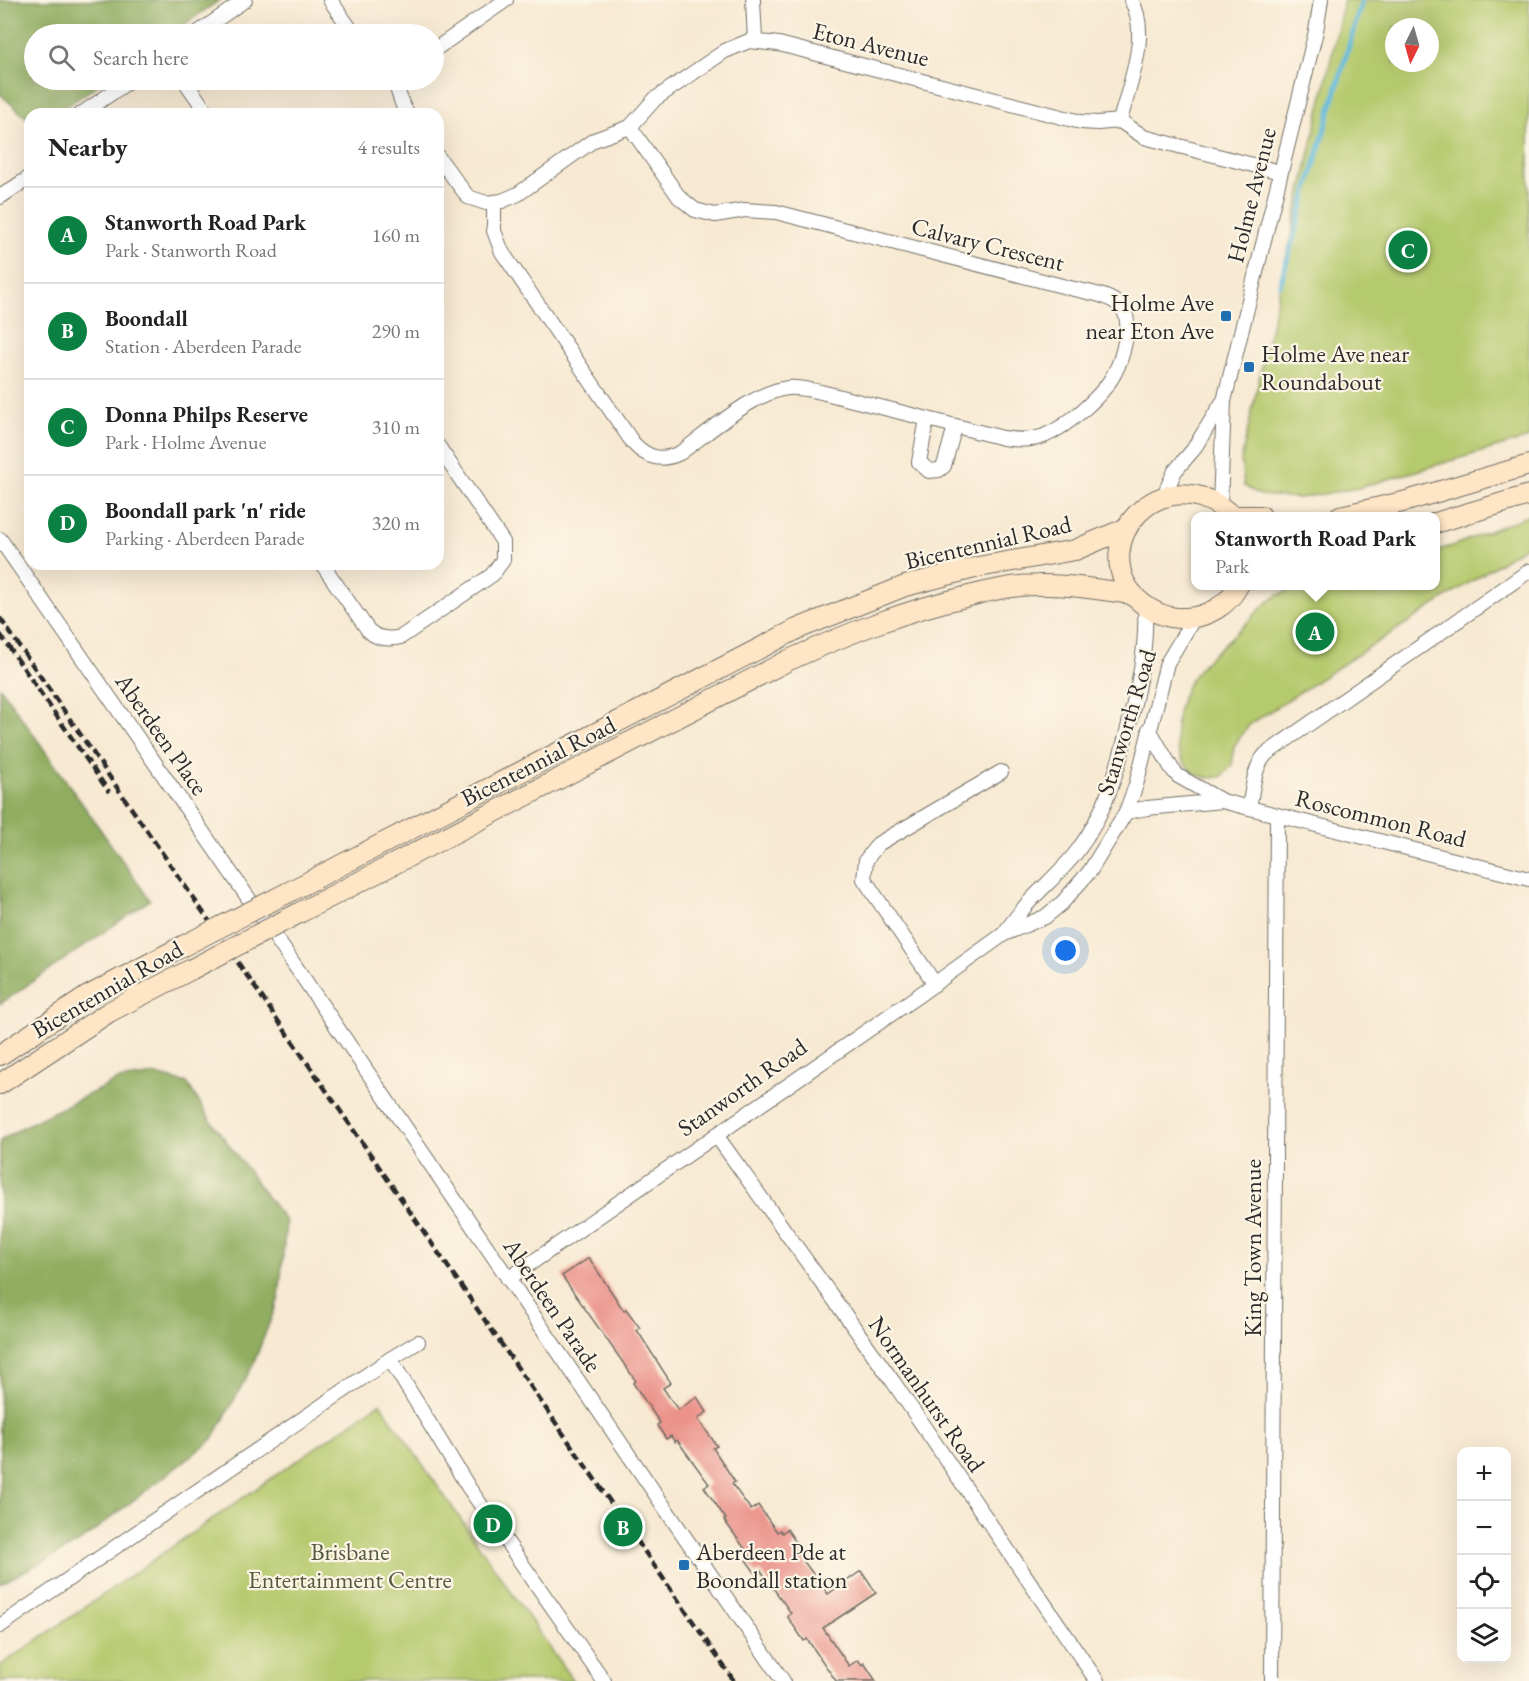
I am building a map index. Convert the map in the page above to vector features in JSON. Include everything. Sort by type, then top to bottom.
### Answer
[{"type":"main road","points":[[1358,512],[1403,502],[1529,465]]},
{"type":"main road","points":[[1139,600],[1124,579],[1120,562],[1121,544],[1136,514],[1148,504],[1163,497],[1182,494],[1202,496],[1226,511]]},
{"type":"main road","points":[[1440,522],[1529,495]]},
{"type":"main road","name":"Bicentennial Road","points":[[0,1055],[88,996],[796,629],[905,586],[978,567],[1075,550],[1127,528]]},
{"type":"main road","name":"Bicentennial Road","points":[[0,1084],[109,1012],[789,660],[847,633],[888,617],[935,603],[1012,587],[1035,585],[1077,585],[1139,600],[1168,616],[1194,618]]},
{"type":"main road","points":[[1194,618],[1209,613],[1223,604],[1234,590]]},
{"type":"street","points":[[210,24],[245,0]]},
{"type":"street","points":[[330,0],[347,24]]},
{"type":"street","points":[[444,43],[506,0]]},
{"type":"street","points":[[444,165],[468,197],[494,203],[511,198],[594,140],[630,127],[648,106],[664,93],[725,51],[755,40],[753,0]]},
{"type":"street","points":[[1131,0],[1139,19],[1139,43],[1120,121],[1144,137],[1280,172]]},
{"type":"street","name":"Holme Avenue","points":[[1226,511],[1224,401],[1316,31],[1320,0]]},
{"type":"street","name":"Eton Avenue","points":[[755,40],[779,44],[1081,122],[1120,121]]},
{"type":"street","points":[[90,108],[116,90]]},
{"type":"street","points":[[191,90],[204,108]]},
{"type":"street","points":[[397,90],[404,108]]},
{"type":"street","name":"Calvary Crescent","points":[[494,203],[494,231],[501,252],[633,443],[641,452],[660,459],[670,458],[680,453],[756,399],[772,391],[788,388],[803,388],[821,392],[1018,440],[1043,436],[1066,423],[1094,399],[1107,386],[1116,372],[1128,323],[1123,308],[1117,303],[1107,298],[776,212],[745,210],[715,215],[695,210],[679,197],[630,127]]},
{"type":"street","points":[[0,197],[24,181]]},
{"type":"street","name":"Holme Avenue","points":[[1163,497],[1175,471],[1192,450],[1224,401]]},
{"type":"street","points":[[927,419],[919,462],[929,471],[939,470],[944,466],[955,426]]},
{"type":"street","points":[[326,570],[368,630],[373,635],[387,638],[401,637],[492,575],[503,560],[503,542],[444,455]]},
{"type":"street","name":"Aberdeen Place","points":[[0,539],[287,954]]},
{"type":"street","points":[[1249,807],[1257,770],[1261,759],[1266,754],[1529,570]]},
{"type":"street","name":"Stanworth Road","points":[[1004,934],[1031,900],[1079,850],[1108,795],[1121,756],[1142,674],[1146,641],[1139,600]]},
{"type":"street","name":"Stanworth Road","points":[[508,1279],[1004,934],[1045,917],[1062,903],[1090,871],[1126,812],[1136,785],[1167,663],[1194,618]]},
{"type":"street","name":"Roscommon Road","points":[[1149,729],[1178,776],[1222,801],[1529,879]]},
{"type":"street","points":[[935,984],[864,879],[867,860],[878,844],[1001,772]]},
{"type":"street","name":"Roscommon Road","points":[[1126,812],[1222,801]]},
{"type":"street","name":"King Town Avenue","points":[[1272,1681],[1277,815]]},
{"type":"street","name":"Aberdeen Parade","points":[[287,954],[783,1681]]},
{"type":"street","name":"Normanhurst Road","points":[[716,1135],[894,1383],[1097,1681]]},
{"type":"street","points":[[0,1626],[418,1342]]},
{"type":"street","points":[[390,1359],[469,1488],[604,1681]]},
{"type":"green space","points":[[0,0],[220,0],[185,24],[24,24],[24,90],[90,90],[64,108],[24,108],[24,116],[0,94]]},
{"type":"green space","points":[[1344,0],[1529,0],[1529,438],[1358,488],[1300,498],[1260,495],[1244,486],[1241,460]]},
{"type":"green space","points":[[1529,515],[1529,544],[1249,725],[1234,746],[1232,765],[1221,777],[1203,777],[1191,770],[1178,749],[1176,736],[1179,708],[1188,684],[1205,663],[1269,601],[1290,590],[1440,590],[1440,550]]},
{"type":"green space","points":[[0,687],[150,900],[0,1004]]},
{"type":"green space","points":[[156,1075],[187,1083],[209,1118],[286,1222],[279,1298],[253,1365],[213,1439],[78,1543],[0,1584],[0,1141],[23,1127],[118,1080]]},
{"type":"green space","name":"Brisbane Entertainment Centre","points":[[380,1403],[573,1681],[0,1681],[0,1666]]},
{"type":"building","points":[[589,1258],[624,1311],[626,1309],[640,1328],[637,1330],[671,1383],[663,1388],[678,1410],[697,1397],[707,1412],[698,1419],[717,1446],[713,1448],[735,1482],[732,1484],[751,1510],[758,1505],[777,1532],[780,1530],[782,1533],[787,1529],[797,1544],[793,1547],[828,1594],[861,1571],[876,1593],[823,1628],[849,1666],[858,1660],[862,1665],[864,1663],[876,1681],[836,1681],[807,1639],[804,1641],[787,1616],[791,1613],[761,1571],[756,1574],[746,1560],[751,1557],[704,1487],[709,1484],[677,1440],[675,1442],[671,1436],[666,1439],[657,1425],[660,1423],[633,1383],[636,1381],[562,1276]]},
{"type":"waterway","points":[[1280,285],[1362,0]]},
{"type":"railway","points":[[0,618],[734,1681]]},
{"type":"railway","points":[[0,634],[109,792]]},
{"type":"place","name":"Donna Philps Reserve","points":[[1408,250]]},
{"type":"place","name":"Holme Ave near Eton Ave","points":[[1226,316]]},
{"type":"place","name":"Holme Ave near Roundabout","points":[[1249,367]]},
{"type":"place","name":"Stanworth Road Park","points":[[1315,632]]},
{"type":"place","name":"Boondall park 'n' ride","points":[[493,1524]]},
{"type":"place","name":"Boondall","points":[[623,1527]]},
{"type":"place","name":"Aberdeen Pde at Boondall station","points":[[684,1565]]}]
